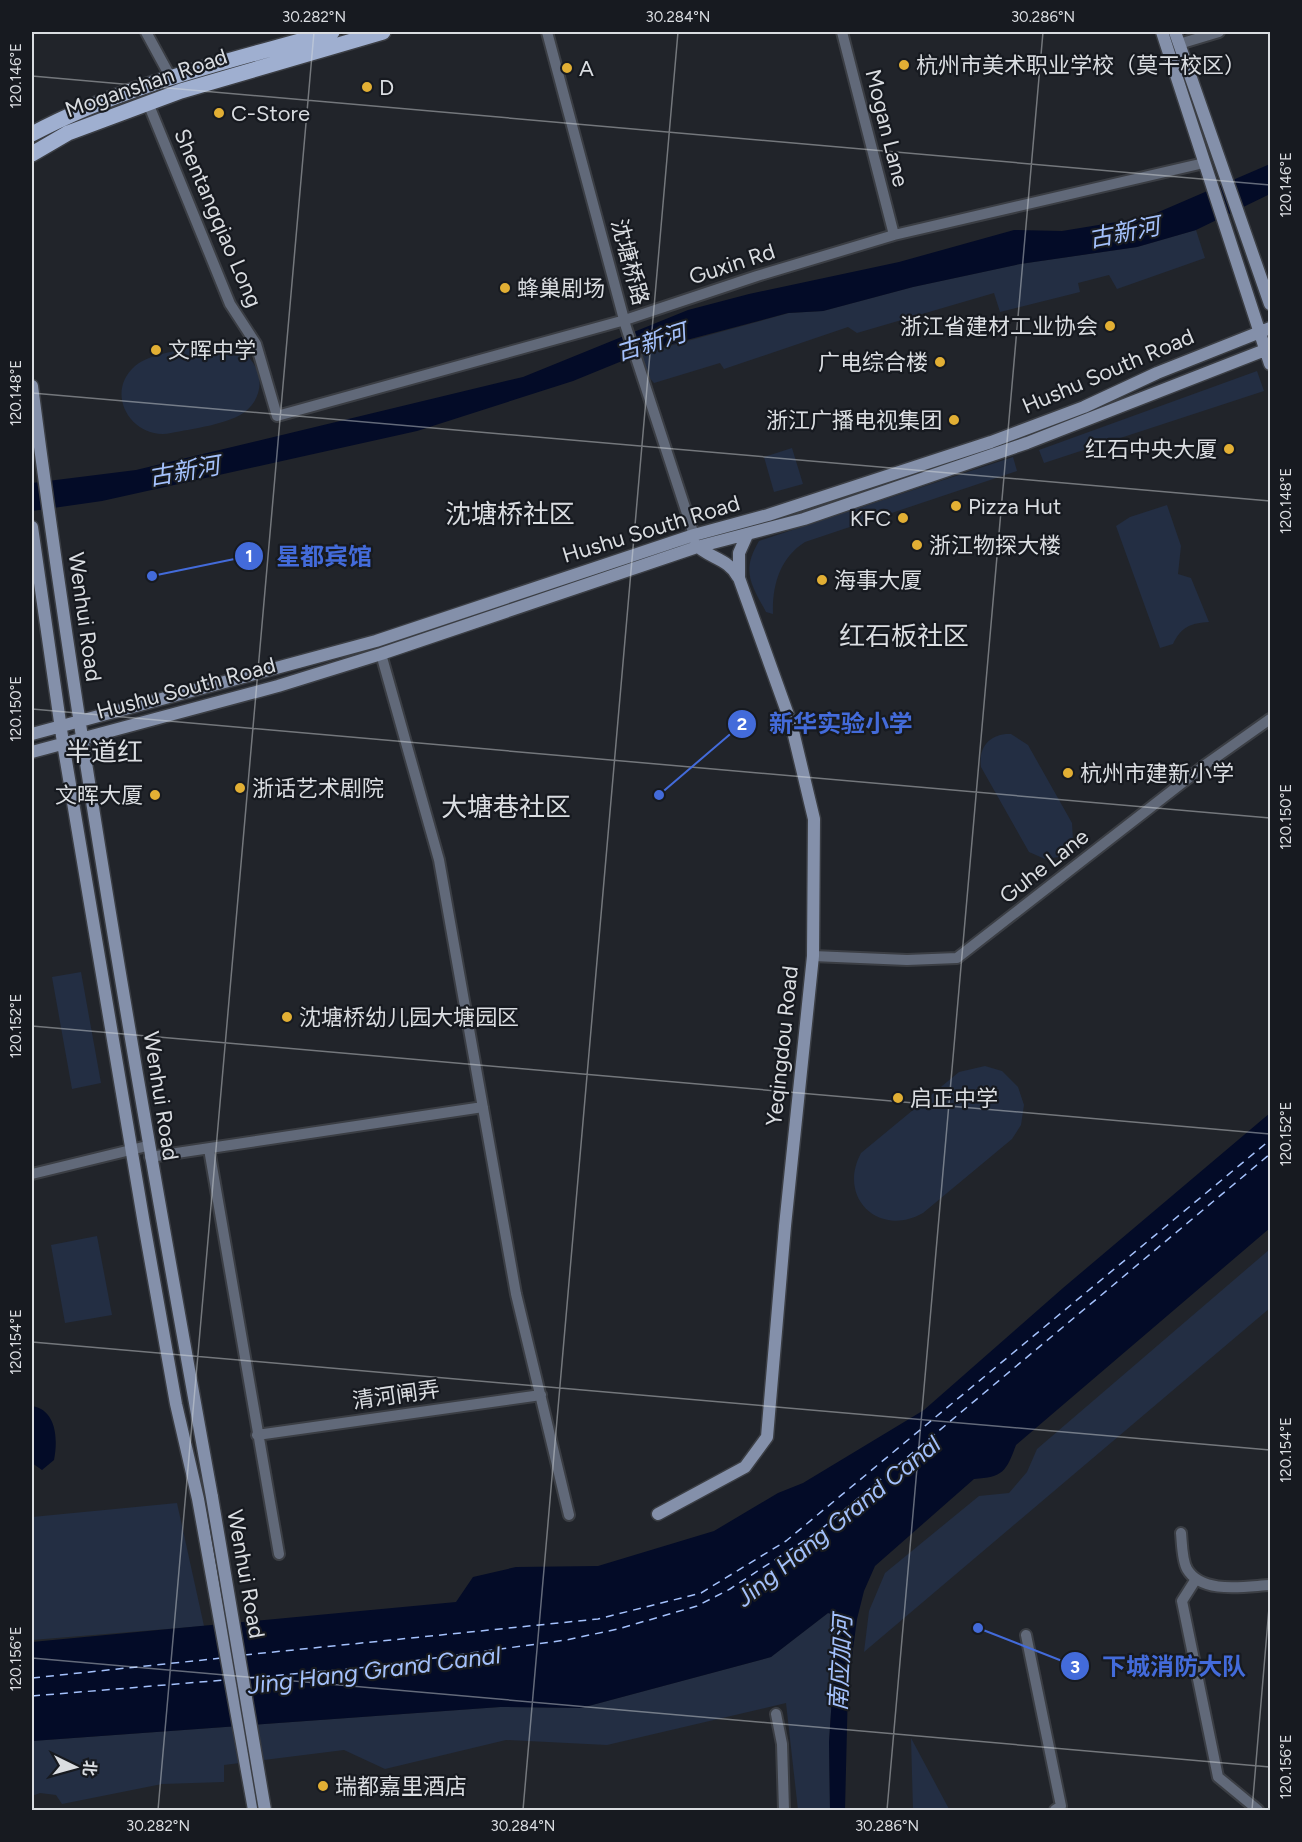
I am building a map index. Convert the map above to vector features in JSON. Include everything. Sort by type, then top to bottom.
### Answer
[{"type":"main road","name":"Moganshan Road","points":[[32,134],[81,110],[140,87],[332,32]]},
{"type":"main road","name":"Moganshan Road","points":[[32,154],[68,133],[148,103],[383,32]]},
{"type":"main road","points":[[1161,32],[1223,224],[1264,330],[1270,364]]},
{"type":"main road","points":[[1175,32],[1270,304]]},
{"type":"main road","name":"Hushu South Road","points":[[32,752],[279,686],[381,654],[768,515],[991,442],[1084,407],[1264,330]]},
{"type":"main road","name":"Hushu South Road","points":[[32,734],[376,641],[695,541],[747,535],[804,519],[1027,443],[1268,349]]},
{"type":"main road","name":"Wenhui Road","points":[[32,386],[78,720],[149,1152],[212,1497],[265,1810]]},
{"type":"main road","name":"Wenhui Road","points":[[32,527],[60,725],[132,1150],[176,1404],[198,1499],[254,1810]]},
{"type":"main road","name":"Yeqingdou Road","points":[[658,1514],[745,1467],[768,1437],[785,1226],[813,956],[814,819],[791,723],[739,578],[740,553],[747,535]]},
{"type":"main road","points":[[695,541],[734,568],[739,578]]},
{"type":"street","points":[[146,32],[171,78]]},
{"type":"street","name":"沈塘桥路","points":[[548,32],[637,363],[695,541]]},
{"type":"street","name":"Mogan Lane","points":[[842,32],[894,235]]},
{"type":"street","points":[[1179,44],[1219,32]]},
{"type":"street","name":"Shentangqiao Long","points":[[148,103],[230,304],[256,344],[277,416]]},
{"type":"street","name":"Guxin Rd","points":[[277,416],[626,323],[757,276],[894,235],[1204,163]]},
{"type":"street","points":[[381,654],[439,860],[516,1294],[569,1515]]},
{"type":"street","name":"Guhe Lane","points":[[813,956],[907,960],[957,957],[1205,765],[1270,719]]},
{"type":"street","points":[[32,1174],[132,1150],[149,1152],[209,1149],[483,1107]]},
{"type":"street","points":[[209,1149],[279,1554]]},
{"type":"street","name":"清河闸弄","points":[[257,1435],[541,1395]]},
{"type":"street","points":[[1181,1533],[1186,1568],[1196,1579],[1224,1586],[1270,1585]]},
{"type":"street","points":[[1196,1579],[1182,1601],[1218,1777],[1258,1810]]},
{"type":"street","points":[[1026,1635],[1061,1806],[1056,1810]]},
{"type":"street","points":[[776,1714],[782,1744],[784,1810]]},
{"type":"shaded area","points":[[1196,230],[1205,258],[1117,289],[1109,275],[1078,283],[1080,292],[1000,312],[994,293],[857,333],[848,327],[724,369],[720,363],[654,383],[645,373],[640,354],[789,313],[823,311],[913,287],[1020,264],[1137,247]]},
{"type":"shaded area","points":[[214,343],[227,344],[239,349],[255,366],[259,377],[259,389],[255,400],[246,411],[221,423],[171,433],[157,434],[134,423],[122,402],[122,389],[126,377],[135,366],[161,354]]},
{"type":"shaded area","points":[[1257,371],[1264,391],[1044,463],[1039,450]]},
{"type":"shaded area","points":[[792,448],[803,484],[774,492],[764,457]]},
{"type":"shaded area","points":[[1013,457],[1017,471],[805,542],[796,548],[784,564],[776,583],[773,614],[766,612],[752,585],[749,569],[759,541]]},
{"type":"shaded area","points":[[1167,505],[1181,546],[1178,574],[1191,578],[1209,622],[1187,627],[1173,644],[1160,648],[1116,526],[1130,517]]},
{"type":"shaded area","points":[[1011,734],[1028,745],[1072,823],[1073,840],[1067,851],[1059,857],[1045,859],[1029,852],[981,767],[982,753],[987,742],[997,736]]},
{"type":"shaded area","points":[[81,972],[101,1083],[72,1089],[52,977]]},
{"type":"shaded area","points":[[985,1066],[1002,1071],[1018,1087],[1024,1105],[1021,1125],[1012,1139],[923,1213],[907,1219],[891,1220],[878,1217],[867,1209],[858,1198],[854,1185],[855,1170],[861,1153],[959,1072]]},
{"type":"shaded area","points":[[97,1236],[112,1315],[65,1323],[51,1245]]},
{"type":"shaded area","points":[[1270,1249],[1270,1308],[864,1652],[869,1611],[885,1573],[979,1496],[1009,1493],[1027,1472],[1037,1449]]},
{"type":"shaded area","points":[[177,1503],[204,1626],[32,1640],[32,1517]]},
{"type":"shaded area","points":[[828,1613],[835,1615],[837,1622],[829,1742],[830,1810],[798,1810],[786,1703],[607,1745],[506,1740],[385,1769],[344,1750],[224,1765],[224,1782],[162,1784],[62,1804],[56,1795],[40,1793],[32,1796],[32,1741],[500,1707],[581,1708],[771,1657]]},
{"type":"shaded area","points":[[911,1738],[949,1809],[913,1810]]},
{"type":"water","name":"古新河","points":[[1270,164],[1270,194],[1196,230],[1137,247],[1020,264],[913,287],[823,311],[788,313],[649,350],[573,381],[417,431],[102,501],[32,511],[32,483],[136,470],[523,377],[688,310],[749,294],[899,262],[1014,230],[1062,231],[1147,217]]},
{"type":"water","points":[[1270,1113],[1270,1228],[1016,1445],[1002,1471],[991,1477],[974,1479],[875,1566],[864,1591],[857,1619],[848,1687],[845,1810],[830,1810],[829,1742],[837,1622],[835,1615],[828,1613],[771,1657],[581,1708],[500,1707],[32,1741],[32,1642],[456,1602],[473,1577],[516,1567],[598,1566],[714,1531],[778,1493],[803,1483],[924,1410],[1063,1288]]},
{"type":"water","points":[[32,1406],[47,1413],[54,1427],[56,1444],[54,1460],[42,1470],[32,1463]]},
{"type":"ferry route","points":[[244,1655],[598,1619],[701,1593],[786,1541],[1270,1140]]},
{"type":"ferry route","points":[[248,1678],[369,1667],[566,1640],[618,1629],[697,1606],[730,1589],[819,1531],[1270,1154]]},
{"type":"ferry route","points":[[32,1678],[222,1658]]},
{"type":"ferry route","points":[[32,1696],[225,1680]]},
{"type":"place","name":"杭州市美术职业学校（莫干校区）","points":[[904,65]]},
{"type":"place","name":"A","points":[[567,68]]},
{"type":"place","name":"D","points":[[367,87]]},
{"type":"place","name":"C-Store","points":[[219,113]]},
{"type":"place","name":"蜂巢剧场","points":[[505,288]]},
{"type":"place","name":"浙江省建材工业协会","points":[[1110,326]]},
{"type":"place","name":"文晖中学","points":[[156,350]]},
{"type":"place","name":"广电综合楼","points":[[940,362]]},
{"type":"place","name":"浙江广播电视集团","points":[[954,420]]},
{"type":"place","name":"红石中央大厦","points":[[1229,449]]},
{"type":"place","name":"Pizza Hut","points":[[956,506]]},
{"type":"place","name":"KFC","points":[[903,518]]},
{"type":"place","name":"浙江物探大楼","points":[[917,545]]},
{"type":"place","name":"星都宾馆","points":[[152,576]]},
{"type":"place","name":"海事大厦","points":[[822,580]]},
{"type":"place","name":"杭州市建新小学","points":[[1068,773]]},
{"type":"place","name":"浙话艺术剧院","points":[[240,788]]},
{"type":"place","name":"文晖大厦","points":[[155,795]]},
{"type":"place","name":"新华实验小学","points":[[659,795]]},
{"type":"place","name":"沈塘桥幼儿园大塘园区","points":[[287,1017]]},
{"type":"place","name":"启正中学","points":[[898,1098]]},
{"type":"place","name":"下城消防大队","points":[[978,1628]]},
{"type":"place","name":"瑞都嘉里酒店","points":[[323,1786]]},
{"type":"district","name":"沈塘桥社区","points":[[510,514]]},
{"type":"district","name":"红石板社区","points":[[904,636]]},
{"type":"district","name":"半道红","points":[[104,752]]},
{"type":"district","name":"大塘巷社区","points":[[506,807]]},
{"type":"water label","name":"Jing Hang Grand Canal","points":[[838,1521]]},
{"type":"water label","name":"南应加河","points":[[840,1663]]},
{"type":"water label","name":"Jing Hang Grand Canal","points":[[374,1670]]}]
